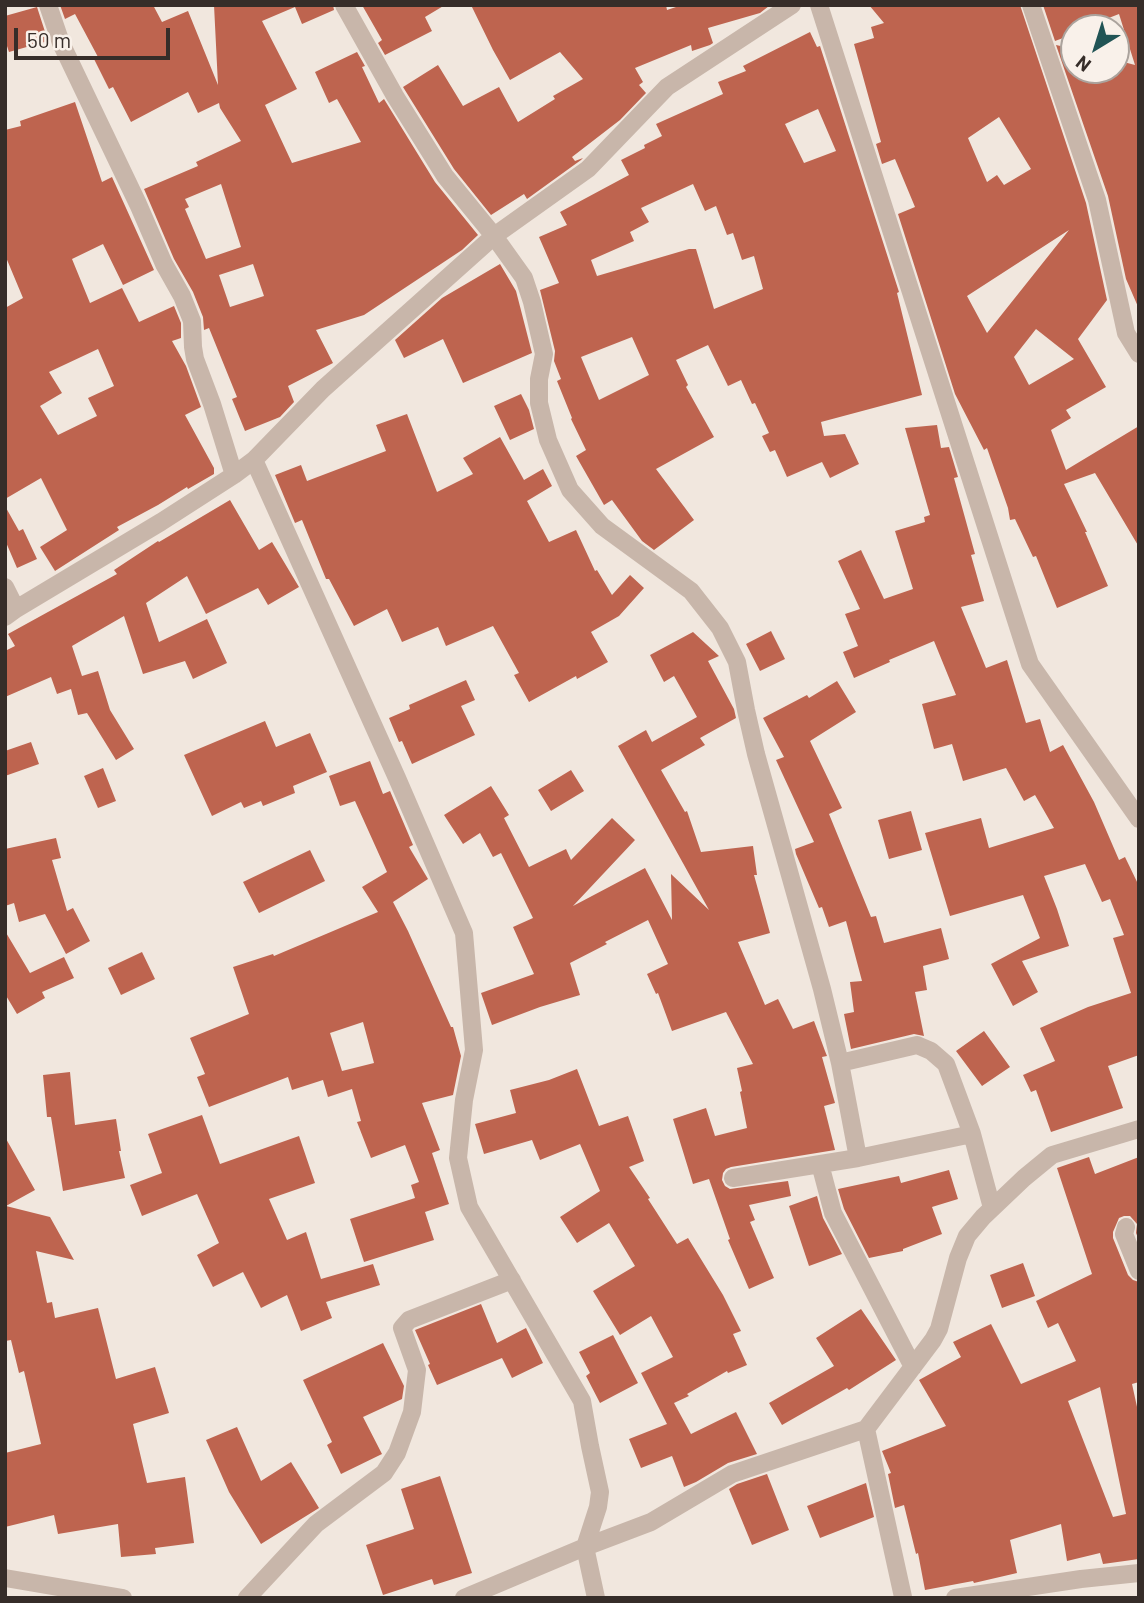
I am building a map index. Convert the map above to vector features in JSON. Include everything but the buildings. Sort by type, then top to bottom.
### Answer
[{"type":"street","points":[[48,5],[61,43],[192,321],[192,348],[234,475]]},
{"type":"street","points":[[344,5],[395,96],[445,176],[524,278],[544,354],[539,379],[539,403],[548,440],[570,490],[603,526],[691,591],[720,628],[737,662],[754,743],[822,989],[840,1063],[858,1158]]},
{"type":"street","points":[[5,587],[10,613],[234,475],[254,460],[323,389],[494,236],[587,169],[667,87],[792,5]]},
{"type":"street","points":[[819,5],[1030,664],[1139,819]]},
{"type":"street","points":[[1031,5],[1097,200],[1126,333],[1139,354]]},
{"type":"street","points":[[254,460],[464,933],[474,1050],[464,1100],[458,1158],[470,1207],[582,1401],[600,1492],[598,1507],[584,1547],[596,1598]]},
{"type":"street","points":[[840,1063],[917,1045],[931,1051],[946,1064],[972,1134],[992,1208]]},
{"type":"street","points":[[464,1598],[651,1522],[732,1474],[866,1429],[933,1340],[939,1329],[958,1258],[967,1236],[992,1208],[1052,1155],[1139,1129]]},
{"type":"street","points":[[733,1178],[858,1158],[972,1134]]},
{"type":"street","points":[[820,1164],[833,1213],[913,1367]]},
{"type":"street","points":[[1126,1227],[1124,1234],[1139,1270]]},
{"type":"street","points":[[247,1598],[316,1524],[384,1473],[397,1453],[412,1412],[417,1370],[402,1328],[405,1324],[512,1280]]},
{"type":"street","points":[[866,1429],[903,1597]]},
{"type":"street","points":[[955,1598],[1139,1573]]},
{"type":"street","points":[[5,1578],[123,1598]]},
{"type":"street","points":[[897,1598],[911,1598]]}]
